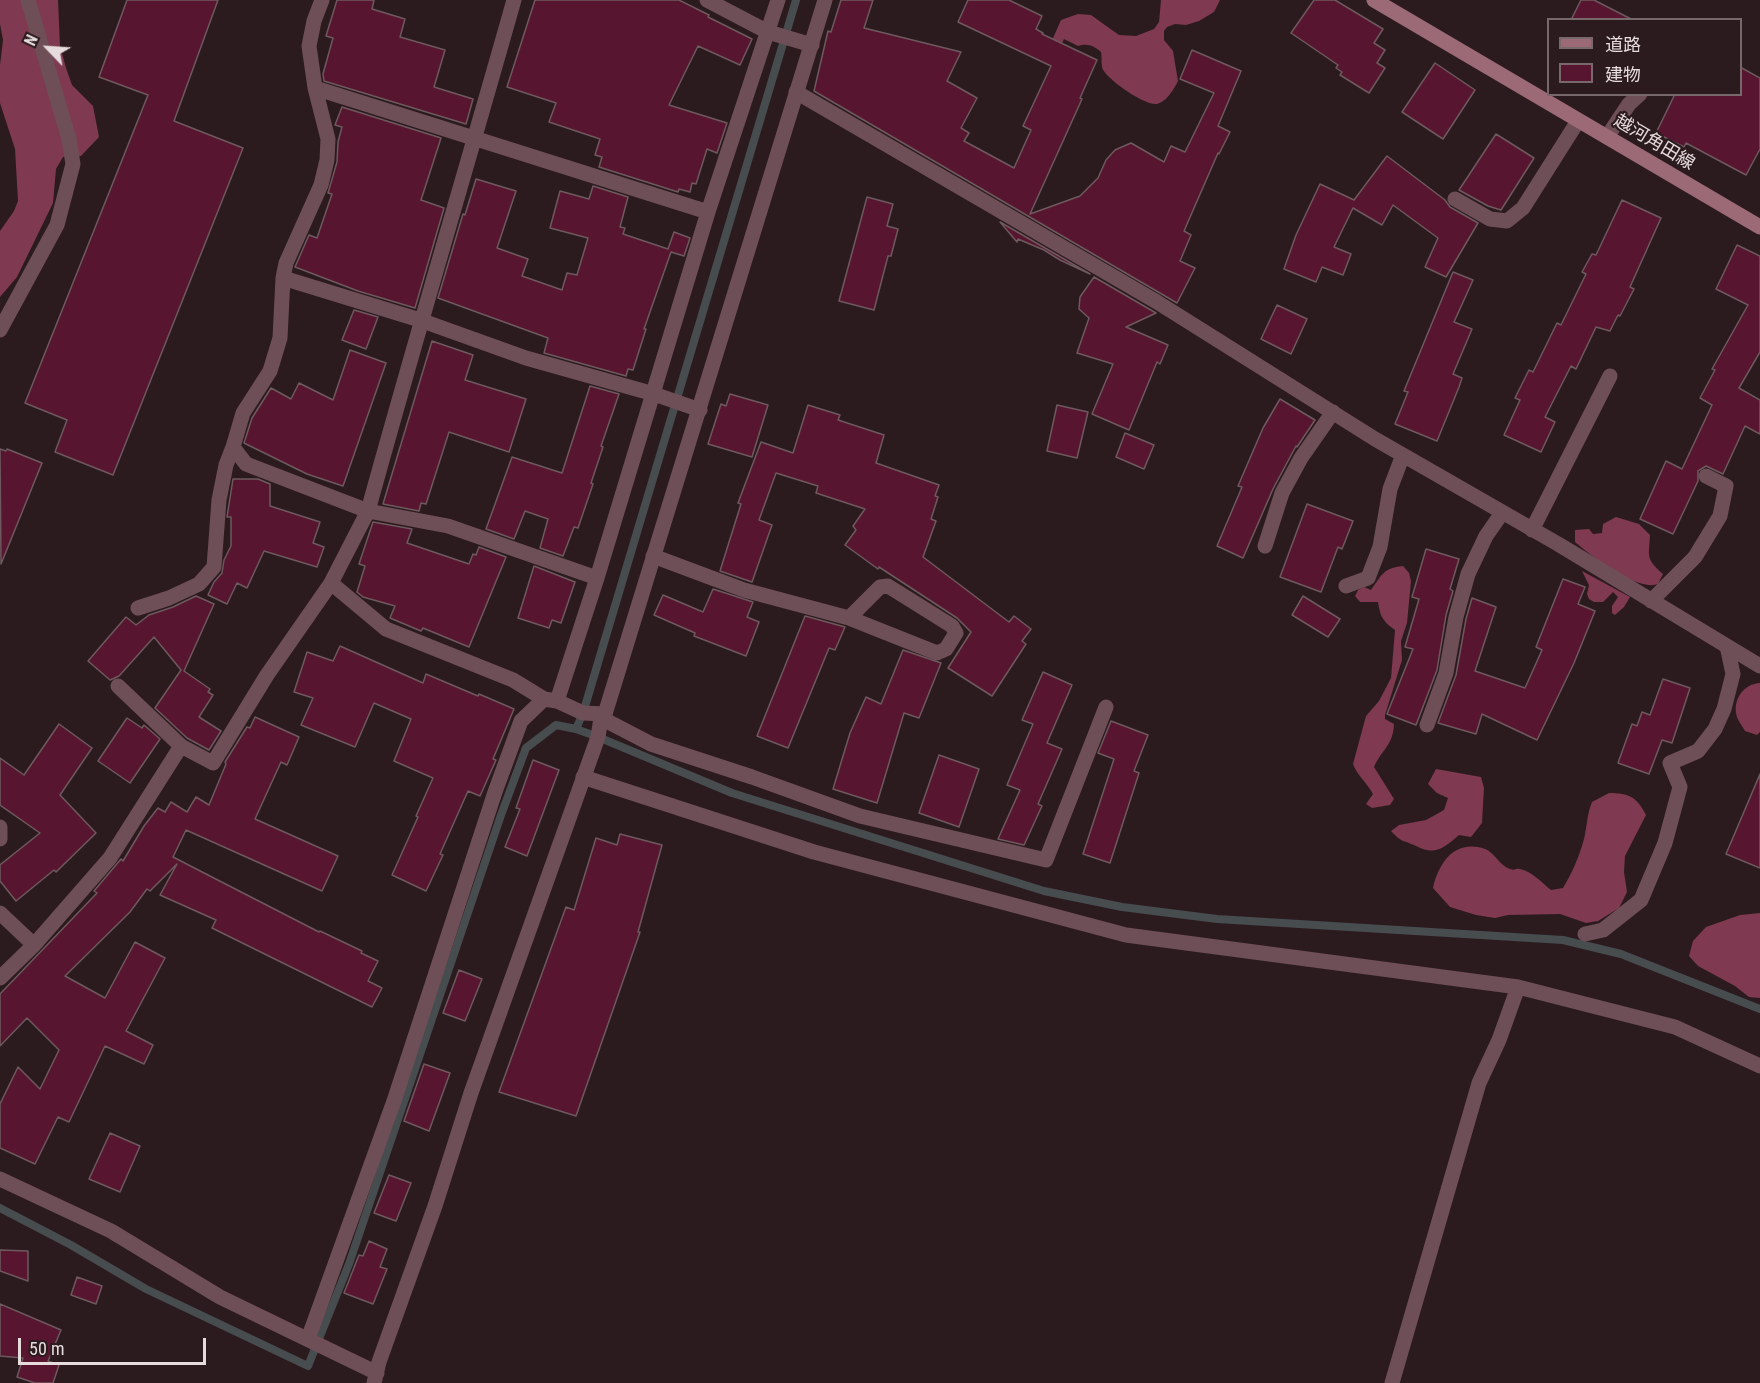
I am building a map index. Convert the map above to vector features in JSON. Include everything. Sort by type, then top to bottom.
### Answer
[{"type":"main road","name":"越河角田線","points":[[1374,0],[1760,227]]},
{"type":"street","points":[[0,330],[57,225],[73,164],[69,139],[28,0]]},
{"type":"street","points":[[138,608],[169,598],[200,584],[214,567],[219,500],[226,465],[243,413],[270,371],[280,338],[283,278],[291,248],[309,215],[321,185],[327,160],[328,139],[315,88],[309,46],[314,21],[322,0]]},
{"type":"street","points":[[118,686],[181,746],[213,763],[267,675],[331,583],[368,511],[420,320],[453,217],[514,0]]},
{"type":"street","points":[[707,0],[768,32],[812,45]]},
{"type":"street","points":[[308,1339],[394,1101],[502,772],[522,721],[550,700],[597,578],[708,212],[778,0]]},
{"type":"street","points":[[0,1179],[111,1231],[220,1297],[308,1339],[375,1378],[471,1094],[598,737],[825,0]]},
{"type":"street","points":[[315,88],[708,212]]},
{"type":"street","points":[[796,92],[1157,302],[1403,455],[1760,666]]},
{"type":"street","points":[[1607,137],[1629,104],[1638,96]]},
{"type":"street","points":[[1455,199],[1490,219],[1507,221],[1523,208],[1578,120]]},
{"type":"street","points":[[283,278],[420,320],[526,358],[654,394],[700,410]]},
{"type":"street","points":[[1532,530],[1610,376]]},
{"type":"street","points":[[1265,546],[1282,493],[1301,458],[1333,412]]},
{"type":"street","points":[[233,447],[246,464],[368,511],[448,526],[597,578]]},
{"type":"street","points":[[1346,586],[1368,578],[1380,548],[1390,489],[1403,455]]},
{"type":"street","points":[[1651,601],[1695,557],[1720,516],[1726,486],[1706,476]]},
{"type":"street","points":[[1427,725],[1446,673],[1456,617],[1468,574],[1486,536],[1502,513]]},
{"type":"street","points":[[653,556],[744,590],[849,618],[937,652],[946,649],[956,633],[952,626],[888,586],[880,587],[849,618]]},
{"type":"street","points":[[331,583],[386,629],[513,680],[550,700],[582,713],[603,716],[651,744],[860,816],[1046,860],[1106,707]]},
{"type":"street","points":[[1585,934],[1603,930],[1641,900],[1665,843],[1680,787],[1670,763],[1698,751],[1715,729],[1724,709],[1733,674],[1727,646]]},
{"type":"street","points":[[0,978],[34,945],[110,858],[181,746]]},
{"type":"street","points":[[583,777],[814,852],[1126,935],[1518,987],[1675,1027],[1760,1066]]},
{"type":"street","points":[[0,827],[0,839]]},
{"type":"street","points":[[0,913],[34,945]]},
{"type":"street","points":[[1392,1383],[1479,1083],[1499,1040],[1518,987]]},
{"type":"shaded area","points":[[0,0],[58,0],[60,46],[66,68],[72,85],[93,106],[99,137],[81,156],[63,157],[56,169],[53,203],[17,277],[0,297],[0,231],[18,201],[15,149],[0,103],[0,65],[3,40]]},
{"type":"shaded area","points":[[1161,0],[1220,0],[1214,12],[1199,21],[1186,25],[1175,24],[1164,31],[1164,40],[1173,51],[1178,81],[1169,95],[1160,103],[1143,100],[1117,84],[1104,72],[1101,52],[1093,47],[1078,46],[1064,39],[1059,50],[1050,45],[1061,20],[1078,14],[1091,15],[1119,35],[1136,36],[1154,29],[1159,22]]},
{"type":"shaded area","points":[[1616,517],[1639,524],[1650,535],[1649,557],[1663,574],[1658,584],[1649,585],[1627,578],[1603,564],[1575,542],[1575,530],[1589,529],[1593,534],[1602,533],[1603,524]]},
{"type":"shaded area","points":[[1403,566],[1409,573],[1411,581],[1407,623],[1401,641],[1402,660],[1385,715],[1385,719],[1394,724],[1393,731],[1389,743],[1374,767],[1394,799],[1390,805],[1372,808],[1366,804],[1373,794],[1353,764],[1366,716],[1379,701],[1391,678],[1395,630],[1382,618],[1378,602],[1360,602],[1355,596],[1358,590],[1364,587],[1371,590],[1387,571]]},
{"type":"shaded area","points":[[1582,571],[1630,597],[1624,607],[1615,615],[1612,613],[1612,606],[1618,597],[1613,592],[1603,602],[1594,602],[1589,599],[1587,594],[1589,585]]},
{"type":"shaded area","points":[[1760,683],[1760,732],[1757,735],[1745,731],[1737,718],[1736,707],[1738,697],[1745,689]]},
{"type":"shaded area","points":[[1436,769],[1481,777],[1484,788],[1482,823],[1471,837],[1459,835],[1444,847],[1429,850],[1400,840],[1391,831],[1399,825],[1426,820],[1444,810],[1448,798],[1437,793],[1428,784]]},
{"type":"shaded area","points":[[1609,793],[1632,797],[1646,815],[1625,856],[1624,872],[1627,892],[1619,908],[1598,921],[1586,923],[1560,914],[1508,915],[1495,918],[1476,915],[1450,907],[1433,888],[1439,870],[1450,855],[1465,847],[1474,847],[1485,849],[1506,867],[1529,872],[1551,890],[1563,888],[1580,852],[1592,802]]},
{"type":"shaded area","points":[[1760,913],[1760,998],[1749,997],[1735,986],[1698,966],[1689,956],[1693,941],[1706,927],[1740,915]]},
{"type":"building","points":[[127,0],[218,0],[174,121],[243,148],[113,475],[55,452],[67,420],[25,403],[148,95],[99,77]]},
{"type":"building","points":[[337,0],[374,0],[372,9],[405,19],[400,37],[445,50],[434,87],[473,99],[466,124],[324,81],[323,74],[333,38],[326,36]]},
{"type":"building","points":[[535,0],[679,0],[752,39],[740,65],[698,46],[669,105],[727,123],[717,153],[707,149],[696,184],[692,183],[690,192],[679,189],[678,192],[599,167],[602,157],[595,155],[600,139],[549,122],[556,103],[507,87]]},
{"type":"building","points":[[841,0],[873,0],[864,28],[961,52],[947,81],[977,98],[961,128],[969,133],[964,141],[1014,168],[1031,130],[1023,126],[1051,66],[958,22],[968,0],[1009,0],[1042,16],[1036,29],[1042,34],[1097,60],[1080,98],[1082,99],[1030,214],[1080,196],[1098,178],[1106,160],[1115,150],[1131,143],[1164,162],[1171,146],[1185,152],[1214,93],[1180,79],[1192,50],[1241,71],[1218,126],[1230,132],[1218,153],[1184,231],[1191,235],[1180,261],[1195,268],[1177,303],[814,91],[828,31],[831,32]]},
{"type":"building","points":[[1314,0],[1335,0],[1383,29],[1374,43],[1385,50],[1377,63],[1385,68],[1369,93],[1340,75],[1342,72],[1336,68],[1338,65],[1291,33]]},
{"type":"building","points":[[1581,0],[1594,0],[1629,18],[1572,18]]},
{"type":"building","points":[[1435,63],[1475,90],[1443,139],[1402,112]]},
{"type":"building","points":[[1742,68],[1760,78],[1760,149],[1746,175],[1686,143],[1684,147],[1656,133],[1674,96],[1742,96]]},
{"type":"building","points":[[342,107],[441,138],[421,200],[444,208],[415,308],[358,291],[295,267],[309,235],[317,238],[332,194],[328,193],[337,162],[338,142],[342,127],[335,125]]},
{"type":"building","points":[[1496,134],[1534,158],[1501,210],[1488,206],[1459,190]]},
{"type":"building","points":[[1387,156],[1445,200],[1450,207],[1478,223],[1446,277],[1425,267],[1438,238],[1393,205],[1382,225],[1353,208],[1334,247],[1351,254],[1343,275],[1322,267],[1316,282],[1284,269],[1296,235],[1320,184],[1354,200]]},
{"type":"building","points":[[476,179],[516,191],[497,248],[528,259],[522,276],[562,290],[567,273],[577,275],[588,238],[550,228],[560,191],[589,199],[593,186],[628,197],[620,227],[625,228],[623,234],[668,249],[674,232],[690,238],[684,256],[671,252],[644,329],[646,329],[633,370],[628,369],[626,376],[544,353],[548,338],[438,298]]},
{"type":"building","points":[[867,197],[893,204],[887,226],[898,229],[891,256],[888,256],[874,310],[839,301]]},
{"type":"building","points":[[1622,200],[1661,218],[1630,287],[1634,289],[1620,316],[1618,315],[1610,331],[1596,327],[1576,369],[1571,366],[1545,417],[1555,422],[1541,452],[1504,435],[1520,400],[1515,398],[1529,370],[1533,372],[1557,323],[1561,325],[1586,274],[1582,272],[1592,254],[1596,255]]},
{"type":"building","points":[[1000,222],[1090,274],[1044,250],[1018,239],[1017,242]]},
{"type":"building","points":[[1737,245],[1760,256],[1760,352],[1739,388],[1760,400],[1760,434],[1745,426],[1723,474],[1706,466],[1698,471],[1698,481],[1673,534],[1640,519],[1666,461],[1682,469],[1712,405],[1700,398],[1715,370],[1712,369],[1748,305],[1716,289]]},
{"type":"building","points":[[1453,272],[1473,280],[1454,322],[1472,329],[1453,374],[1462,378],[1437,441],[1395,424],[1408,392],[1404,391]]},
{"type":"building","points":[[1094,277],[1156,313],[1126,327],[1168,345],[1160,364],[1157,362],[1129,430],[1092,414],[1113,364],[1077,353],[1089,318],[1079,309],[1080,297]]},
{"type":"building","points":[[1277,305],[1307,319],[1291,354],[1261,339]]},
{"type":"building","points":[[354,310],[378,317],[366,349],[342,340]]},
{"type":"building","points":[[432,341],[473,355],[465,380],[526,399],[509,452],[449,432],[426,504],[421,503],[419,511],[383,504]]},
{"type":"building","points":[[350,350],[386,363],[343,486],[307,474],[244,443],[252,418],[271,388],[291,399],[299,383],[333,400]]},
{"type":"building","points":[[590,386],[619,394],[601,446],[603,447],[591,483],[593,484],[578,528],[574,527],[563,556],[540,548],[548,519],[525,511],[514,539],[486,529],[512,457],[562,473]]},
{"type":"building","points":[[730,394],[768,405],[752,457],[708,444],[721,404],[726,406]]},
{"type":"building","points":[[1280,399],[1315,420],[1296,446],[1273,489],[1243,558],[1217,546],[1242,487],[1238,486],[1263,428]]},
{"type":"building","points":[[808,405],[840,415],[838,420],[884,435],[876,463],[939,485],[931,519],[936,521],[923,557],[1009,622],[1014,616],[1031,629],[1022,641],[1026,644],[992,696],[948,668],[971,632],[957,618],[879,567],[878,569],[845,545],[856,530],[853,526],[865,509],[816,493],[818,486],[776,473],[759,520],[772,525],[752,582],[720,571],[741,504],[738,503],[761,442],[793,453]]},
{"type":"building","points":[[1057,405],[1088,412],[1077,458],[1047,451]]},
{"type":"building","points":[[1125,433],[1154,445],[1144,469],[1116,457]]},
{"type":"building","points":[[0,449],[6,451],[7,449],[42,463],[1,564]]},
{"type":"building","points":[[233,479],[258,479],[270,484],[270,506],[320,522],[313,543],[324,547],[317,567],[264,551],[247,588],[237,583],[227,604],[208,595],[214,582],[222,573],[224,560],[231,546],[231,517],[227,517]]},
{"type":"building","points":[[1307,504],[1353,521],[1342,549],[1338,547],[1321,592],[1280,577]]},
{"type":"building","points":[[373,522],[412,529],[407,543],[469,564],[479,547],[506,557],[469,647],[423,628],[421,631],[390,618],[395,606],[363,597],[357,592],[365,566],[359,564]]},
{"type":"building","points":[[1426,549],[1459,559],[1450,589],[1453,591],[1446,615],[1437,670],[1416,725],[1387,714],[1413,649],[1405,647],[1419,599],[1412,597]]},
{"type":"building","points":[[534,566],[575,582],[561,623],[552,620],[549,628],[518,618]]},
{"type":"building","points":[[1563,579],[1585,587],[1578,604],[1595,611],[1574,663],[1537,740],[1482,714],[1476,734],[1438,723],[1456,675],[1472,598],[1496,607],[1475,671],[1525,688],[1542,650],[1536,647]]},
{"type":"building","points":[[713,589],[753,602],[747,617],[759,622],[746,656],[694,636],[695,633],[654,615],[663,595],[703,612]]},
{"type":"building","points":[[196,596],[214,604],[184,671],[210,689],[208,692],[213,695],[199,717],[221,731],[209,750],[187,738],[155,708],[181,670],[154,637],[119,676],[110,680],[88,661],[126,617],[136,625],[149,615]]},
{"type":"building","points":[[1303,596],[1340,619],[1328,637],[1292,615]]},
{"type":"building","points":[[805,616],[845,627],[835,650],[829,648],[788,748],[757,736]]},
{"type":"building","points":[[340,646],[423,683],[426,674],[514,709],[480,796],[468,791],[426,891],[392,875],[433,778],[394,761],[411,719],[374,703],[355,747],[301,725],[313,698],[294,692],[307,652],[333,661]]},
{"type":"building","points":[[903,650],[941,663],[919,718],[904,713],[877,803],[833,789],[850,733],[866,697],[881,704]]},
{"type":"building","points":[[1043,672],[1072,685],[1047,743],[1062,749],[1038,804],[1042,806],[1024,845],[998,839],[1020,790],[1007,785],[1033,724],[1022,720]]},
{"type":"building","points":[[1663,679],[1690,688],[1672,743],[1662,740],[1649,774],[1618,763],[1632,724],[1637,726],[1642,712],[1650,715]]},
{"type":"building","points":[[255,717],[299,737],[287,765],[281,762],[255,819],[338,856],[322,891],[186,830],[173,857],[378,961],[368,981],[382,988],[372,1007],[212,928],[216,920],[160,895],[177,864],[150,891],[147,889],[130,912],[65,976],[105,998],[135,942],[165,958],[126,1031],[153,1045],[144,1064],[105,1046],[69,1122],[58,1117],[35,1164],[0,1148],[0,1104],[18,1067],[40,1089],[59,1050],[27,1018],[0,1046],[0,994],[97,893],[94,891],[121,859],[123,861],[158,808],[165,812],[171,802],[187,812],[196,797],[209,805],[225,762],[247,727],[250,728]]},
{"type":"building","points":[[127,718],[142,728],[144,725],[160,739],[130,783],[98,761]]},
{"type":"building","points":[[1111,721],[1148,735],[1134,771],[1139,773],[1110,863],[1083,854],[1114,759],[1098,753]]},
{"type":"building","points":[[59,724],[92,748],[60,795],[96,833],[56,872],[54,870],[16,901],[0,881],[0,865],[40,833],[0,805],[0,758],[24,775]]},
{"type":"building","points":[[939,755],[979,769],[959,827],[919,813]]},
{"type":"building","points":[[533,760],[559,770],[527,856],[505,847],[520,809],[516,808]]},
{"type":"building","points":[[1760,774],[1760,868],[1726,854]]},
{"type":"building","points":[[620,834],[662,845],[638,932],[640,932],[576,1116],[499,1092],[566,907],[574,910],[596,838],[617,845]]},
{"type":"building","points":[[459,970],[482,979],[465,1021],[443,1013]]},
{"type":"building","points":[[424,1064],[450,1073],[429,1131],[404,1121]]},
{"type":"building","points":[[110,1133],[140,1146],[120,1192],[89,1179]]},
{"type":"building","points":[[389,1175],[411,1183],[396,1221],[374,1213]]},
{"type":"building","points":[[369,1241],[387,1249],[380,1267],[387,1269],[373,1304],[344,1293],[359,1255],[363,1256]]},
{"type":"building","points":[[0,1250],[28,1251],[28,1281],[0,1271]]},
{"type":"building","points":[[77,1277],[102,1286],[96,1304],[71,1295]]},
{"type":"building","points":[[0,1304],[61,1330],[48,1361],[59,1365],[53,1383],[35,1383],[17,1377],[23,1358],[0,1356]]},
{"type":"waterway","points":[[576,729],[583,713],[796,0]]},
{"type":"waterway","points":[[0,1208],[71,1245],[146,1289],[308,1366],[349,1264],[501,815],[526,748],[556,725],[598,737],[732,793],[1044,891],[1122,907],[1217,919],[1563,940],[1621,954],[1760,1009]]}]
